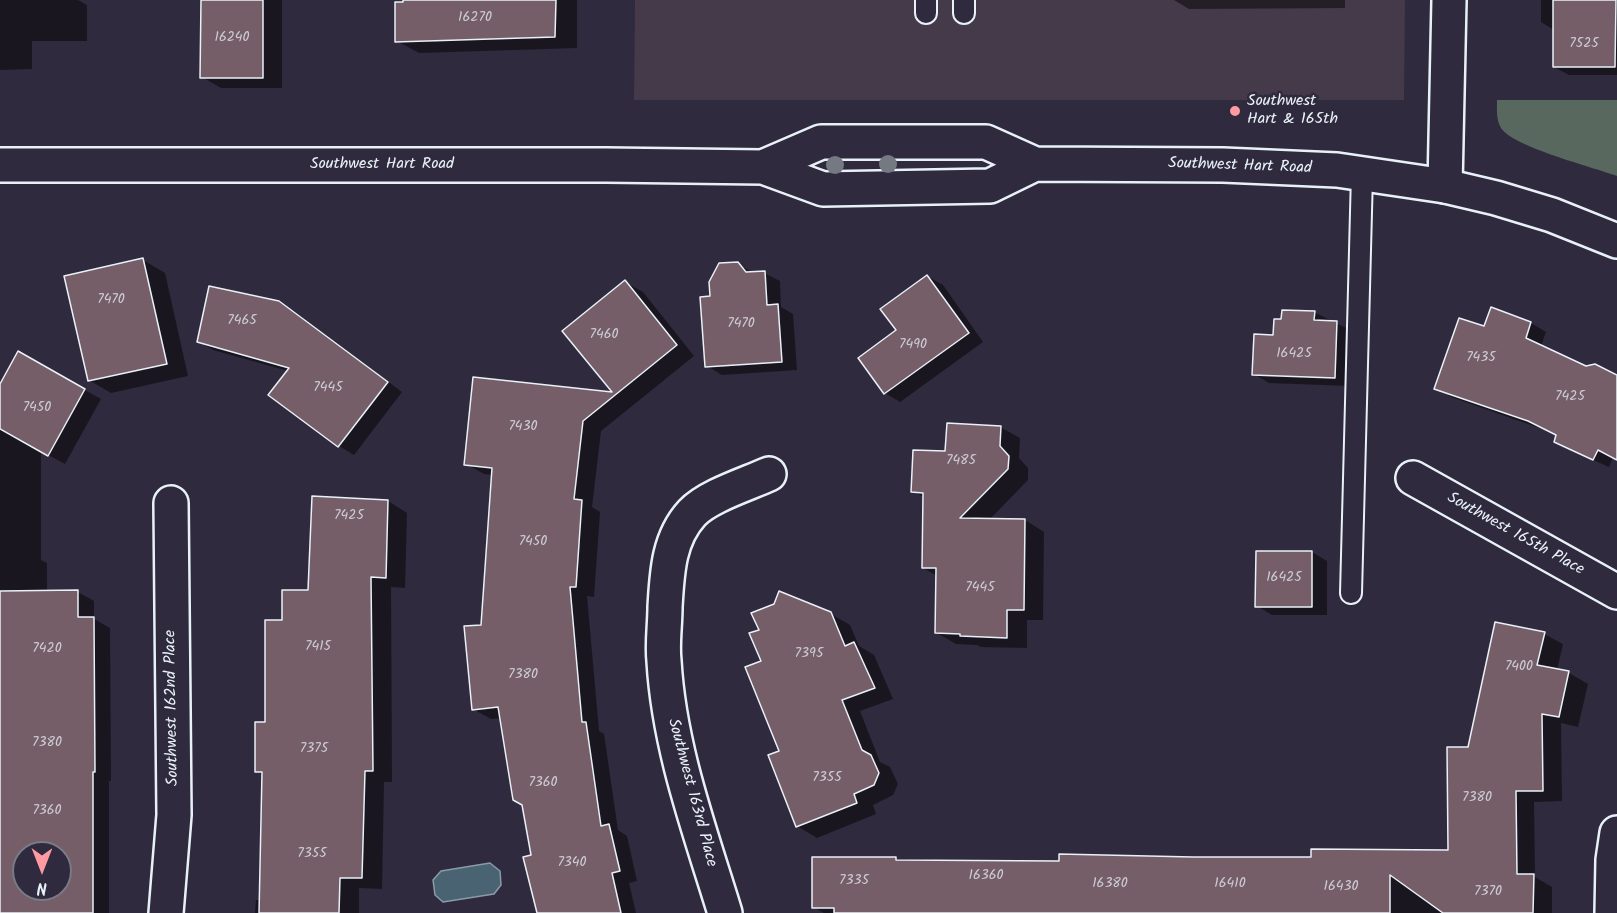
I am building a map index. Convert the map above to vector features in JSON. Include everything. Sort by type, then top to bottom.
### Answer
[{"type":"main road","points":[[1445,186],[1449,0]]},
{"type":"main road","name":"Southwest Hart Road","points":[[763,167],[821,142],[986,142],[1035,164],[1223,165],[1337,170],[1445,186],[1496,198],[1552,215],[1617,241]]},
{"type":"main road","name":"Southwest Hart Road","points":[[0,165],[763,167],[823,189],[990,186],[1035,164]]},
{"type":"main road","name":"Southwest 163rd Place","points":[[725,913],[680,760],[668,702],[663,659],[666,582],[670,551],[679,531],[692,512],[711,499],[769,474]]},
{"type":"main road","name":"Southwest 165th Place","points":[[1413,478],[1617,592]]},
{"type":"main road","name":"Southwest 162nd Place","points":[[166,913],[174,815],[171,503]]},
{"type":"main road","points":[[1612,913],[1613,860],[1617,833]]},
{"type":"lane","points":[[1351,593],[1362,174]]},
{"type":"shaded area","points":[[635,0],[1405,0],[1404,100],[634,100]]},
{"type":"green space","points":[[1497,100],[1617,100],[1617,176],[1554,156],[1508,135],[1498,122]]},
{"type":"water","points":[[490,863],[500,871],[501,885],[494,894],[443,902],[435,895],[433,880],[441,871]]},
{"type":"building","points":[[201,0],[263,0],[263,78],[200,78]]},
{"type":"building","points":[[403,0],[556,0],[555,37],[395,42],[395,2],[403,2]]},
{"type":"building","points":[[1553,0],[1616,0],[1615,67],[1553,67]]},
{"type":"building","points":[[143,258],[167,364],[88,381],[64,276]]},
{"type":"building","points":[[738,262],[746,272],[765,271],[767,305],[778,304],[782,362],[705,367],[700,297],[710,296],[709,282],[719,263]]},
{"type":"building","points":[[927,275],[969,333],[884,394],[858,358],[896,330],[880,309]]},
{"type":"building","points":[[625,280],[677,345],[583,421],[574,499],[582,500],[576,587],[570,587],[582,722],[586,722],[601,826],[609,824],[620,871],[612,873],[621,913],[537,913],[523,857],[531,855],[522,805],[513,800],[498,707],[472,710],[464,626],[481,625],[492,468],[464,465],[473,377],[612,392],[562,331]]},
{"type":"building","points":[[209,286],[279,301],[388,382],[338,447],[268,395],[289,368],[197,342]]},
{"type":"building","points":[[1491,307],[1531,322],[1526,338],[1586,366],[1595,364],[1617,375],[1617,460],[1598,450],[1593,460],[1554,442],[1556,435],[1528,421],[1434,389],[1459,318],[1484,326]]},
{"type":"building","points":[[1282,310],[1315,311],[1314,320],[1337,321],[1335,378],[1252,375],[1254,334],[1273,335],[1274,319],[1281,319]]},
{"type":"building","points":[[18,351],[85,389],[48,456],[0,429],[0,384]]},
{"type":"building","points":[[947,423],[1001,426],[1000,446],[1009,456],[1008,469],[960,518],[1025,519],[1024,610],[1007,610],[1007,638],[935,633],[936,568],[922,568],[923,493],[911,492],[913,450],[945,451]]},
{"type":"building","points":[[312,496],[388,500],[386,578],[371,577],[373,771],[365,771],[362,878],[340,878],[339,913],[259,913],[262,772],[255,772],[255,722],[265,722],[265,620],[282,620],[282,590],[308,590]]},
{"type":"building","points":[[1256,551],[1312,551],[1312,607],[1255,607]]},
{"type":"building","points":[[78,590],[78,617],[94,617],[93,913],[0,913],[0,591]]},
{"type":"building","points":[[779,591],[831,612],[845,646],[854,642],[875,688],[842,700],[862,750],[871,755],[879,773],[874,785],[854,794],[857,803],[796,827],[768,755],[779,751],[745,667],[761,661],[749,633],[759,630],[751,613],[774,604]]},
{"type":"building","points":[[1495,622],[1545,632],[1537,665],[1569,671],[1559,717],[1542,714],[1543,791],[1516,791],[1517,874],[1534,874],[1533,913],[1443,913],[1390,875],[1390,913],[834,913],[834,908],[812,908],[812,857],[1059,861],[1059,854],[1311,857],[1311,849],[1448,850],[1447,747],[1468,747]]},
{"type":"place","name":"Southwest Hart & 165th","points":[[1235,111]]}]
